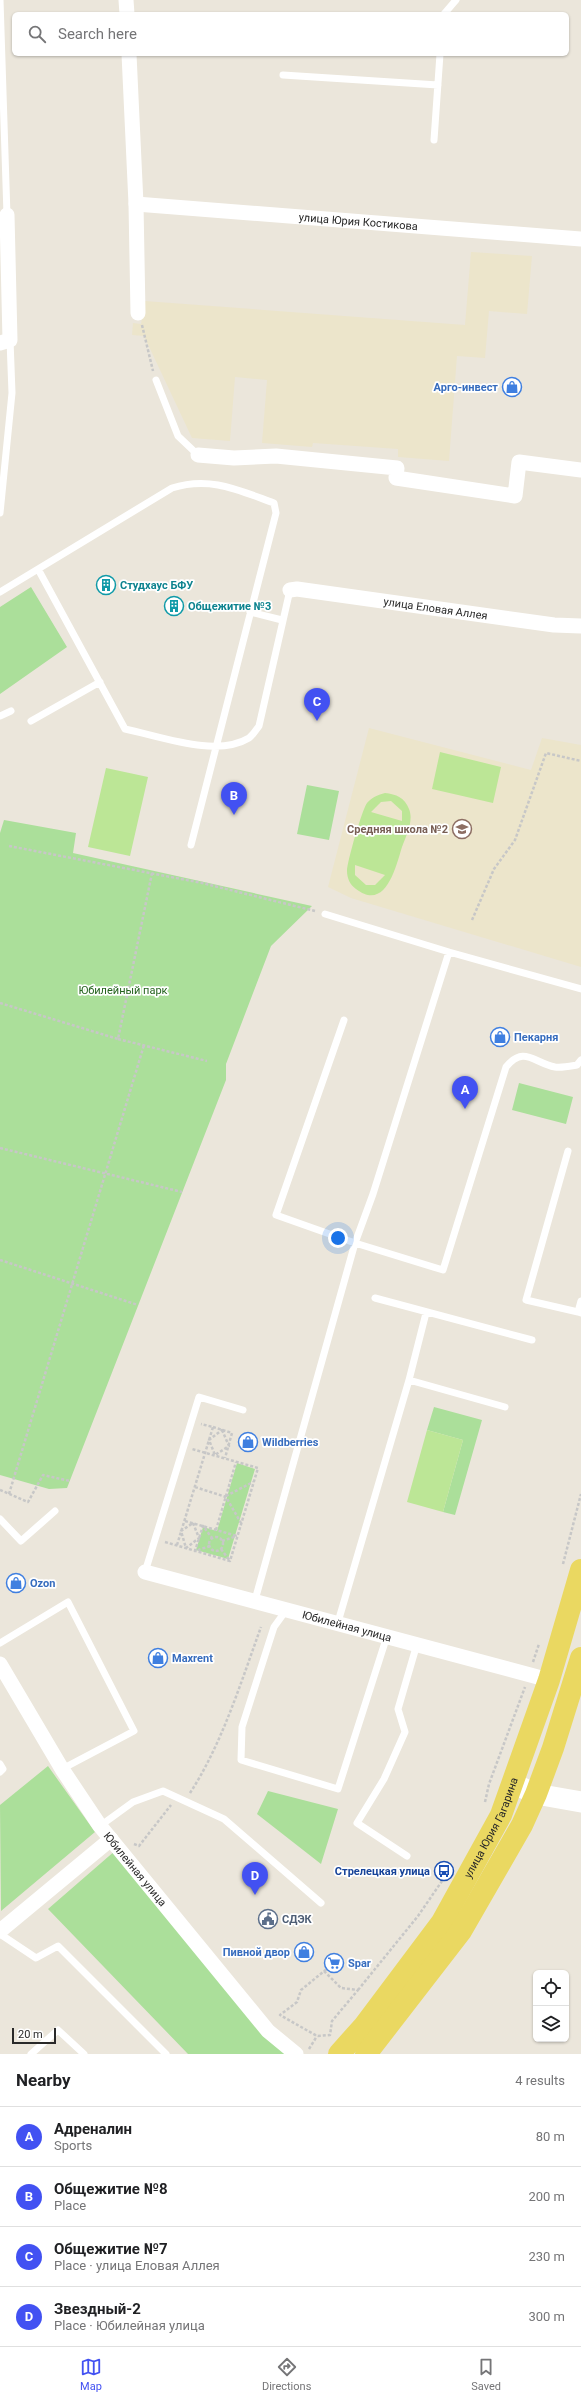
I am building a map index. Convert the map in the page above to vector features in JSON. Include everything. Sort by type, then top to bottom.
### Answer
[{"type":"main road","name":"улица Юрия Гагарина","points":[[339,2054],[364,2026],[442,1922],[502,1815],[514,1784],[539,1678],[571,1570]]},
{"type":"main road","name":"улица Юрия Гагарина","points":[[366,2054],[461,1931],[522,1825],[536,1794],[570,1700],[581,1658]]},
{"type":"street","points":[[126,0],[127,12]]},
{"type":"street","points":[[129,56],[136,204],[138,313]]},
{"type":"street","name":"улица Юрия Костикова","points":[[136,204],[581,239]]},
{"type":"street","points":[[5,342],[7,215]]},
{"type":"street","points":[[198,455],[234,458],[276,456],[398,468],[396,478],[515,496],[519,462],[581,470]]},
{"type":"street","name":"улица Еловая Аллея","points":[[290,590],[297,589],[554,625],[581,626]]},
{"type":"street","name":"Юбилейная улица","points":[[145,1572],[287,1608],[539,1678]]},
{"type":"street","name":"Юбилейная улица","points":[[2,1671],[62,1769],[100,1826],[268,2031],[296,2054]]},
{"type":"street","points":[[514,1784],[536,1794],[581,1802]]},
{"type":"street","points":[[0,1933],[111,1839]]},
{"type":"lane","points":[[0,0],[7,215]]},
{"type":"lane","points":[[446,12],[456,0]]},
{"type":"lane","points":[[434,140],[440,56]]},
{"type":"lane","points":[[283,75],[438,85]]},
{"type":"lane","points":[[0,513],[12,393],[5,342]]},
{"type":"lane","points":[[156,380],[178,436],[198,455]]},
{"type":"lane","points":[[0,592],[172,488],[191,482],[227,486],[274,502],[276,507],[191,845]]},
{"type":"lane","points":[[38,569],[125,729],[193,744],[216,747],[236,743],[250,737],[259,726],[290,590]]},
{"type":"lane","points":[[250,612],[282,620]]},
{"type":"lane","points":[[31,722],[100,682]]},
{"type":"lane","points":[[0,716],[11,711]]},
{"type":"lane","points":[[325,914],[449,952],[581,989]]},
{"type":"lane","points":[[255,1600],[355,1243],[374,1194],[449,952]]},
{"type":"lane","points":[[344,1020],[276,1214],[355,1243],[443,1270],[506,1067],[513,1058],[524,1055],[556,1068],[577,1065],[581,1060]]},
{"type":"lane","points":[[568,1152],[526,1300],[579,1313],[581,1301]]},
{"type":"lane","points":[[375,1298],[426,1313],[532,1340]]},
{"type":"lane","points":[[338,1622],[409,1380],[426,1313]]},
{"type":"lane","points":[[409,1380],[505,1407]]},
{"type":"lane","points":[[145,1572],[199,1397],[243,1410]]},
{"type":"lane","points":[[0,1519],[21,1541],[54,1511]]},
{"type":"lane","points":[[0,1643],[68,1602],[134,1731],[62,1769]]},
{"type":"lane","points":[[287,1608],[274,1627],[242,1726],[241,1760],[338,1789],[387,1636]]},
{"type":"lane","points":[[407,1856],[357,1824],[384,1779],[405,1732],[398,1709],[417,1644]]},
{"type":"lane","points":[[0,1764],[3,1769],[0,1772]]},
{"type":"lane","points":[[100,1826],[133,1802],[163,1791],[224,1819],[321,1902]]},
{"type":"lane","points":[[0,1933],[36,1958],[58,1946],[166,2054]]},
{"type":"lane","points":[[31,2054],[58,2030],[84,2054]]},
{"type":"path","points":[[138,313],[156,380]]},
{"type":"path","points":[[472,920],[494,869],[515,840],[546,753],[581,762]]},
{"type":"path","points":[[9,846],[152,873],[252,894],[325,914]]},
{"type":"path","points":[[118,1039],[152,873]]},
{"type":"path","points":[[0,1003],[118,1039],[206,1061]]},
{"type":"path","points":[[9,1494],[144,1045]]},
{"type":"path","points":[[0,1148],[106,1172],[182,1192]]},
{"type":"path","points":[[0,1260],[138,1305]]},
{"type":"path","points":[[191,1421],[232,1433],[225,1458]]},
{"type":"path","points":[[177,1545],[213,1427]]},
{"type":"path","points":[[209,1440],[222,1430]]},
{"type":"path","points":[[222,1430],[229,1446]]},
{"type":"path","points":[[209,1440],[215,1455]]},
{"type":"path","points":[[184,1446],[258,1468],[230,1561]]},
{"type":"path","points":[[215,1455],[229,1446]]},
{"type":"path","points":[[216,1530],[236,1462]]},
{"type":"path","points":[[0,1490],[28,1502],[43,1475],[70,1481]]},
{"type":"path","points":[[226,1497],[254,1482]]},
{"type":"path","points":[[195,1487],[226,1497],[241,1523]]},
{"type":"path","points":[[571,1570],[581,1494]]},
{"type":"path","points":[[185,1521],[237,1536]]},
{"type":"path","points":[[181,1531],[193,1523]]},
{"type":"path","points":[[193,1523],[199,1538]]},
{"type":"path","points":[[195,1551],[203,1526]]},
{"type":"path","points":[[203,1526],[212,1538]]},
{"type":"path","points":[[181,1531],[186,1548]]},
{"type":"path","points":[[222,1542],[237,1536]]},
{"type":"path","points":[[212,1538],[217,1537],[222,1542]]},
{"type":"path","points":[[186,1548],[199,1538]]},
{"type":"path","points":[[210,1546],[212,1538]]},
{"type":"path","points":[[155,1539],[230,1561]]},
{"type":"path","points":[[222,1542],[221,1549],[230,1561]]},
{"type":"path","points":[[195,1551],[210,1546]]},
{"type":"path","points":[[210,1546],[215,1551],[221,1549]]},
{"type":"path","points":[[185,1800],[201,1777],[237,1693],[270,1604]]},
{"type":"path","points":[[484,1807],[489,1784],[539,1678],[541,1638]]},
{"type":"path","points":[[133,1843],[139,1846],[178,1797]]},
{"type":"path","points":[[334,1963],[301,1990],[297,2002],[280,2015],[317,2036],[330,2035],[332,2021],[418,1916],[444,1879]]},
{"type":"path","points":[[324,1971],[341,1988],[358,1990]]},
{"type":"path","points":[[306,2054],[317,2036]]},
{"type":"shaded area","points":[[471,252],[532,256],[527,314],[489,311],[485,358],[457,356],[449,461],[398,457],[398,449],[313,443],[312,447],[262,443],[267,380],[235,377],[230,441],[192,438],[144,336],[132,335],[133,323],[141,324],[143,310],[131,300],[465,325]]},
{"type":"shaded area","name":"Средняя школа №2","points":[[369,728],[531,770],[542,738],[581,745],[581,967],[351,898],[328,887]]},
{"type":"green space","points":[[31,587],[67,647],[0,694],[0,607]]},
{"type":"green space","points":[[440,752],[501,767],[493,803],[432,789]]},
{"type":"green space","points":[[106,768],[148,777],[130,856],[88,847]]},
{"type":"green space","points":[[307,785],[339,791],[329,840],[297,834]]},
{"type":"green space","points":[[385,793],[403,799],[409,809],[411,818],[393,875],[388,884],[382,891],[375,895],[366,895],[356,889],[348,879],[347,871],[349,858],[367,803],[375,796]],"holes":[[[391,801],[402,811],[402,821],[371,812],[381,802]],[[355,865],[385,875],[375,885],[366,885],[355,875]]]},
{"type":"green space","name":"Юбилейный парк","points":[[4,820],[76,833],[73,853],[312,906],[271,946],[226,1064],[226,1080],[67,1488],[49,1489],[0,1475],[0,833]]},
{"type":"green space","points":[[519,1083],[573,1097],[566,1124],[512,1110]]},
{"type":"green space","points":[[434,1407],[482,1420],[455,1515],[443,1512],[463,1440],[427,1430]]},
{"type":"green space","points":[[427,1430],[463,1440],[443,1512],[407,1502]]},
{"type":"green space","points":[[237,1463],[255,1469],[228,1559],[196,1550],[203,1527],[217,1531]]},
{"type":"green space","points":[[48,1766],[95,1832],[1,1911],[0,1805]]},
{"type":"green space","points":[[268,1791],[338,1809],[321,1864],[257,1814]]},
{"type":"green space","points":[[116,1850],[290,2054],[188,2054],[48,1909]]},
{"type":"place","name":"Арго-инвест","points":[[512,387]]},
{"type":"place","name":"Студхаус БФУ","points":[[106,585]]},
{"type":"place","name":"Общежитие №3","points":[[174,606]]},
{"type":"place","name":"Общежитие №7","points":[[317,721]]},
{"type":"place","name":"Общежитие №8","points":[[234,815]]},
{"type":"place","name":"Средняя школа №2","points":[[462,829]]},
{"type":"place","name":"Пекарня","points":[[500,1037]]},
{"type":"place","name":"Адреналин","points":[[465,1109]]},
{"type":"place","name":"Wildberries","points":[[248,1442]]},
{"type":"place","name":"Ozon","points":[[16,1583]]},
{"type":"place","name":"Maxrent","points":[[158,1658]]},
{"type":"place","name":"Стрелецкая улица","points":[[444,1871]]},
{"type":"place","name":"Звездный-2","points":[[255,1895]]},
{"type":"place","name":"СДЭК","points":[[268,1919]]},
{"type":"place","name":"Пивной двор","points":[[304,1952]]},
{"type":"place","name":"Spar","points":[[334,1963]]}]
